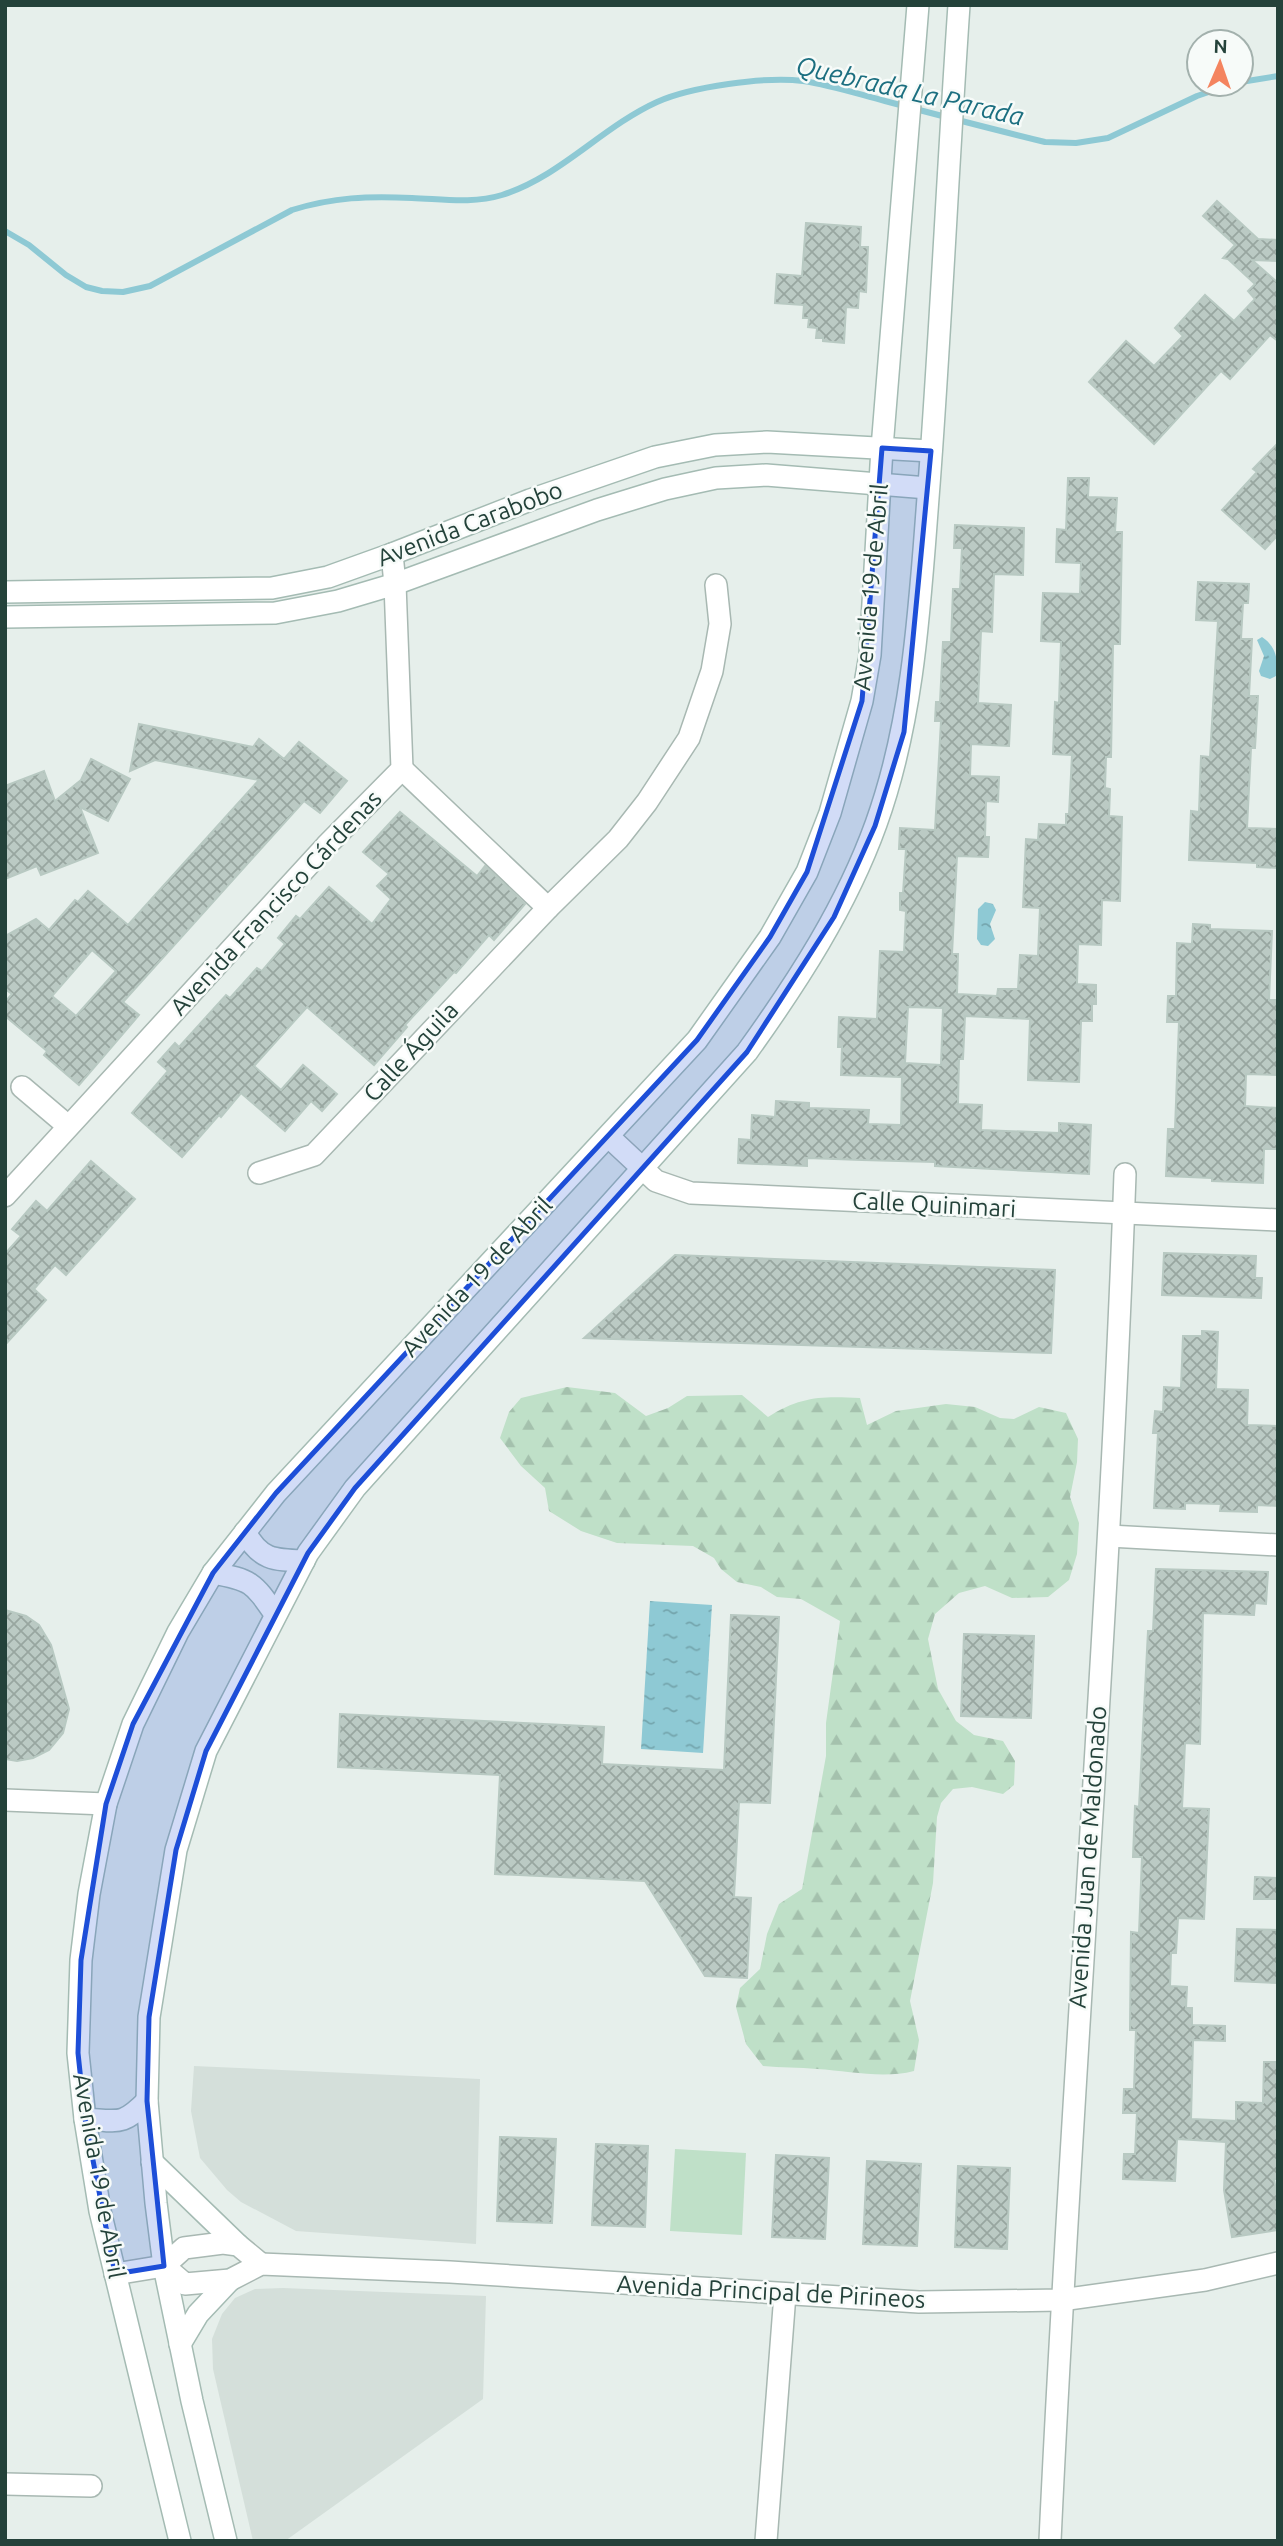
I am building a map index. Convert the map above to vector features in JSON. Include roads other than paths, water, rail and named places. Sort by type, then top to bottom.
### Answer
[{"type":"main road","name":"Avenida 19 de Abril","points":[[180,2541],[100,2211],[85,2119],[78,2053],[81,1961],[89,1894],[106,1804],[133,1724],[178,1632],[213,1573],[276,1493],[697,1040],[770,937],[807,872],[830,813],[862,701],[870,655],[882,447],[918,5]]},
{"type":"main road","name":"Avenida 19 de Abril","points":[[226,2541],[164,2266],[152,2162],[148,2101],[149,2017],[176,1850],[206,1751],[304,1561],[355,1488],[747,1052],[790,992],[834,917],[875,826],[904,732],[914,647],[941,330],[959,5]]},
{"type":"main road","name":"Avenida Carabobo","points":[[5,592],[272,588],[328,577],[530,500],[655,457],[715,445],[766,442],[931,451]]},
{"type":"main road","name":"Avenida Carabobo","points":[[5,617],[275,613],[338,601],[395,584],[597,510],[665,489],[716,478],[766,475],[928,488]]},
{"type":"main road","name":"Avenida Francisco Cárdenas","points":[[5,1196],[326,846],[402,769],[392,554]]},
{"type":"main road","name":"Calle Águila","points":[[259,1173],[314,1155],[548,908],[618,839],[647,802],[689,738],[712,671],[720,624],[716,585]]},
{"type":"main road","points":[[402,769],[548,908]]},
{"type":"main road","points":[[22,1087],[68,1126]]},
{"type":"main road","name":"Calle Quinimari","points":[[609,1137],[656,1181],[691,1193],[1278,1220]]},
{"type":"main road","name":"Avenida Juan de Maldonado","points":[[1050,2541],[1061,2300],[1109,1536],[1125,1174]]},
{"type":"main road","points":[[245,1532],[252,1545],[264,1556],[278,1560],[304,1561]]},
{"type":"main road","points":[[1109,1536],[1278,1545]]},
{"type":"main road","points":[[213,1573],[244,1579],[256,1588],[275,1615]]},
{"type":"main road","points":[[5,1800],[106,1804]]},
{"type":"main road","points":[[85,2119],[117,2121],[130,2118],[148,2101]]},
{"type":"main road","points":[[152,2162],[191,2202],[261,2263],[230,2280],[198,2314],[180,2344]]},
{"type":"main road","points":[[115,2274],[164,2266],[184,2248],[238,2245]]},
{"type":"main road","name":"Avenida Principal de Pirineos","points":[[261,2263],[450,2272],[919,2302],[1061,2300],[1205,2280],[1278,2263]]},
{"type":"main road","points":[[164,2266],[185,2284],[230,2280]]},
{"type":"main road","points":[[766,2541],[785,2294]]},
{"type":"main road","points":[[5,2484],[90,2486]]},
{"type":"water","points":[[1262,637],[1271,645],[1277,659],[1276,676],[1270,679],[1261,676],[1259,671],[1264,656],[1257,640]]},
{"type":"water","points":[[985,902],[993,904],[996,910],[990,924],[995,939],[988,946],[981,945],[977,939],[978,909]]},
{"type":"water","points":[[650,1601],[712,1605],[703,1753],[641,1749]]},
{"type":"waterway","name":"Quebrada La Parada","points":[[1255,80],[1278,76]]},
{"type":"waterway","name":"Quebrada La Parada","points":[[5,231],[29,245],[66,275],[86,287],[123,292],[150,286],[292,210],[307,206],[366,197],[469,200],[502,195],[543,176],[637,112],[671,97],[708,87],[749,81],[803,81],[1045,142],[1076,143],[1108,138],[1193,98]]}]
